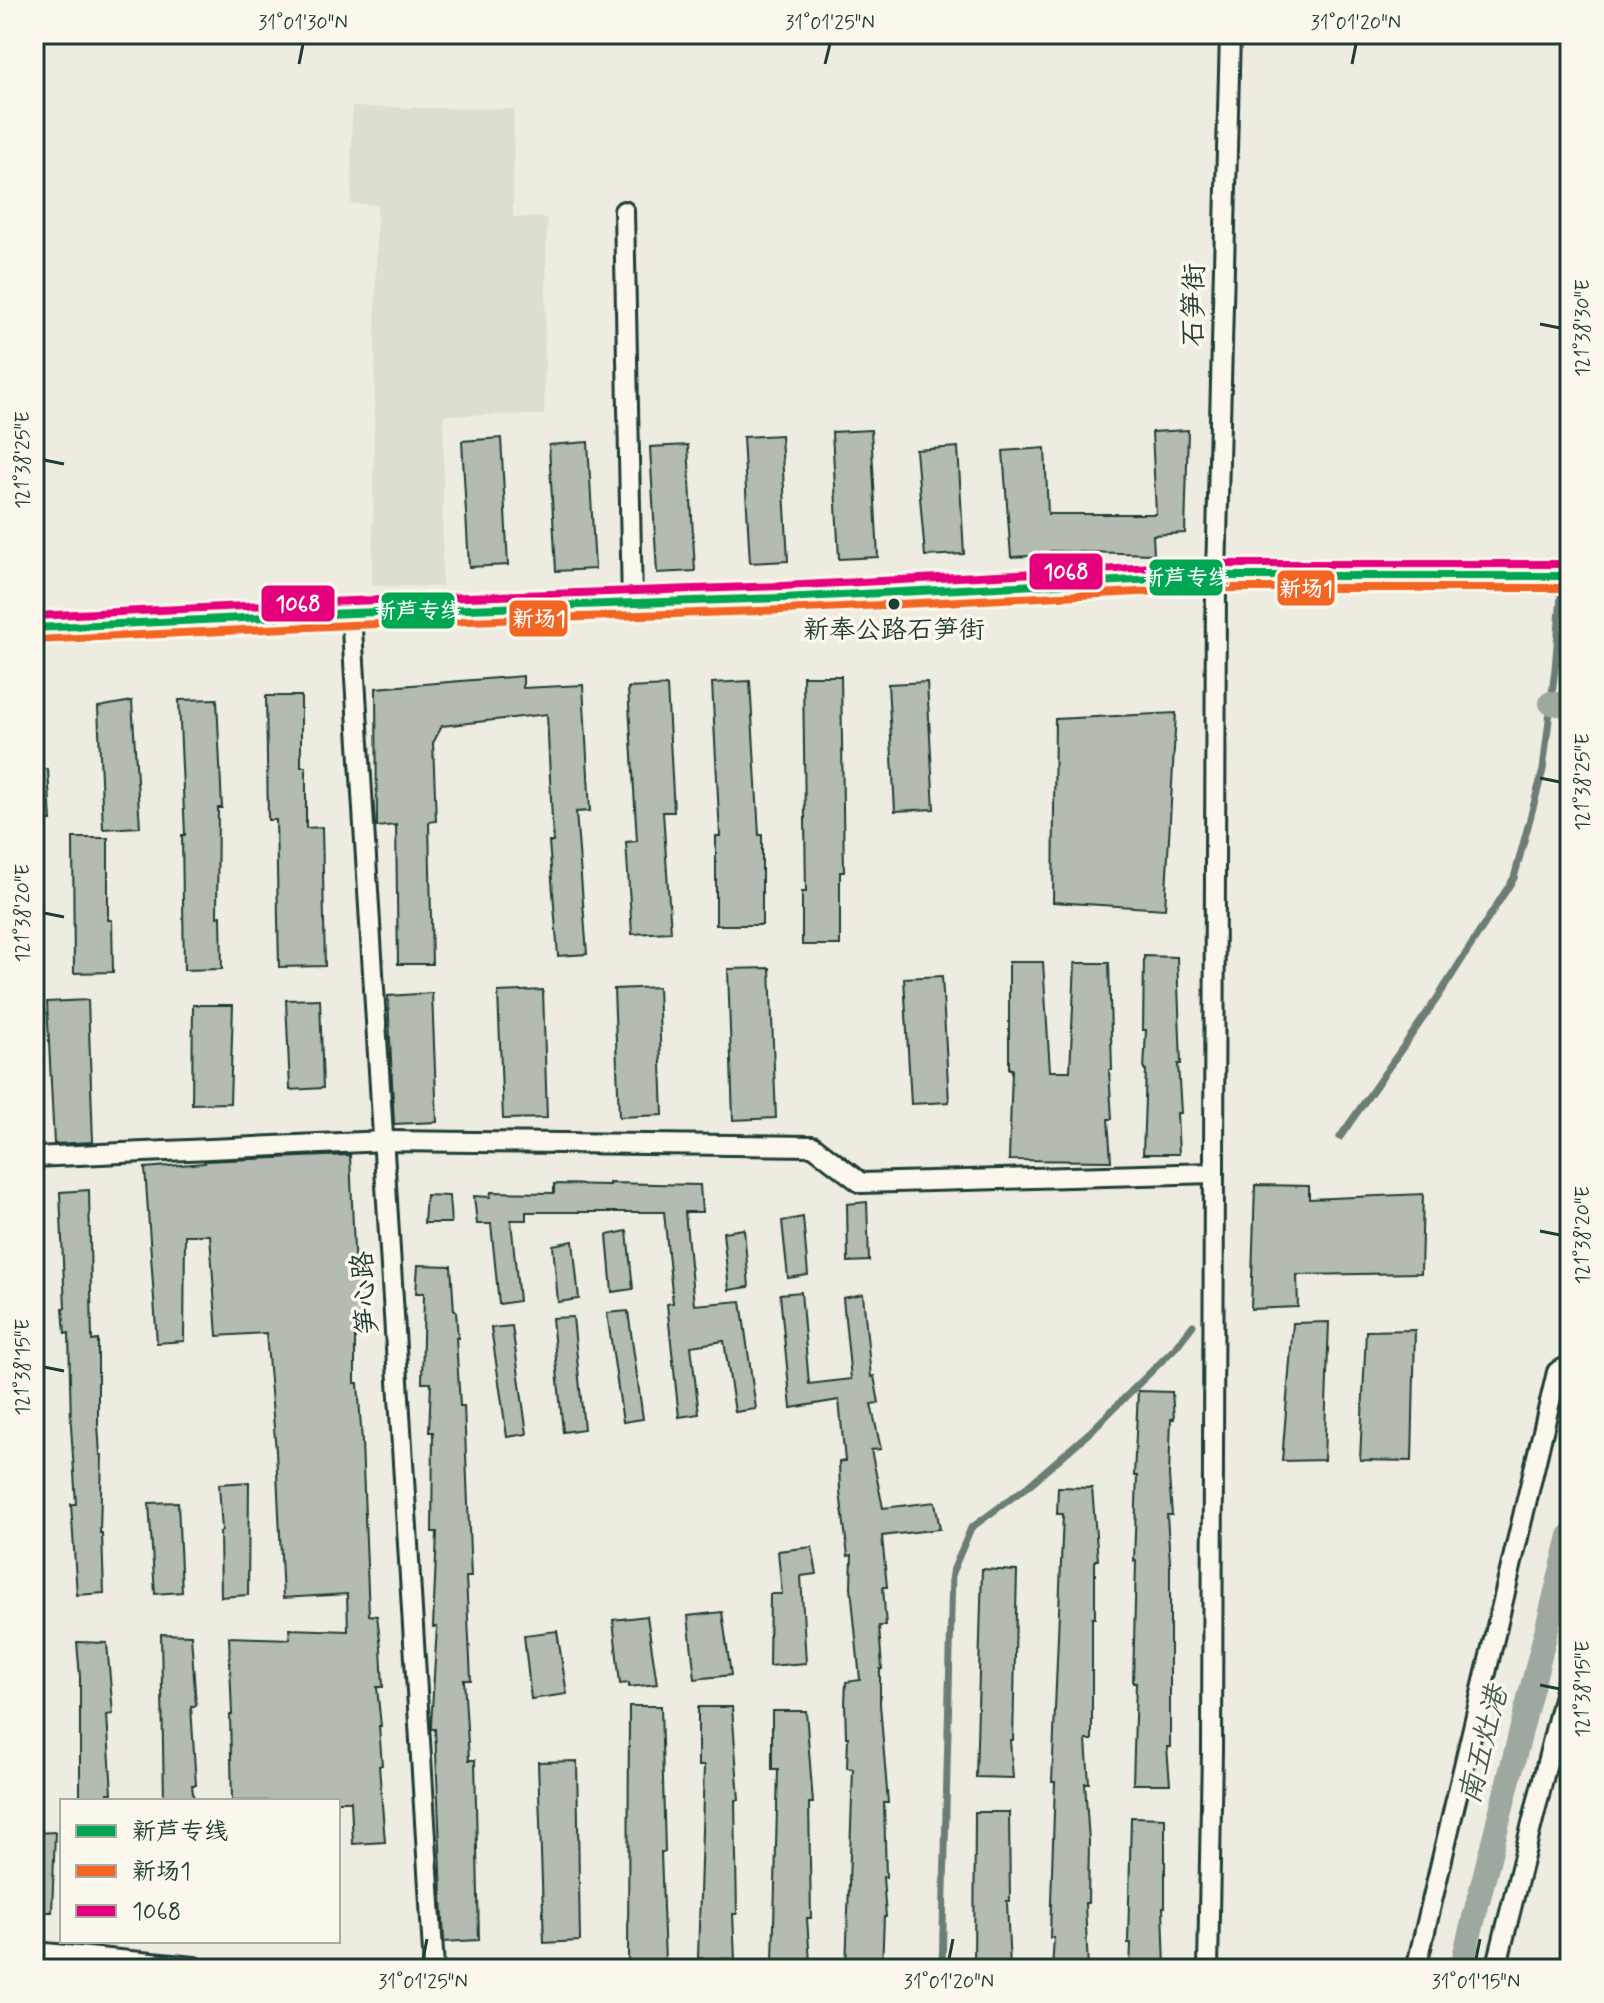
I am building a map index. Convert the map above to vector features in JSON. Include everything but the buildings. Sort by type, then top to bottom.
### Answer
[{"type":"main road","points":[[34,628],[1216,576],[1570,576]]},
{"type":"street","name":"石笋街","points":[[1208,1969],[1212,1751],[1216,576],[1230,34]]},
{"type":"street","points":[[624,211],[632,603]]},
{"type":"street","name":"笋心路","points":[[351,613],[434,1969]]},
{"type":"street","points":[[34,1157],[385,1141],[813,1146],[861,1183],[1214,1173]]},
{"type":"street","points":[[1416,1969],[1557,1372],[1569,1365]]},
{"type":"street","points":[[1496,1969],[1570,1670]]},
{"type":"street","points":[[34,1954],[194,1969]]},
{"type":"shaded area","points":[[352,107],[514,109],[513,217],[547,218],[544,415],[444,415],[442,587],[372,586],[377,205],[351,204]]},
{"type":"waterway","name":"南五灶港","points":[[1563,571],[1570,482]]},
{"type":"waterway","points":[[1340,1137],[1438,997],[1514,878],[1543,770],[1562,584]]},
{"type":"waterway","name":"南五灶港","points":[[1551,703],[1570,706]]},
{"type":"waterway","points":[[942,1969],[952,1573],[971,1528],[1028,1486],[1090,1432],[1176,1347],[1193,1325]]},
{"type":"waterway","name":"南五灶港","points":[[1461,1969],[1570,1536]]},
{"type":"transit line","name":"1068","points":[[34,616],[782,586],[1215,564],[1570,564]]},
{"type":"transit line","name":"新芦专线","points":[[34,628],[783,598],[1216,576],[1570,576]]},
{"type":"transit line","name":"新场1","points":[[35,640],[784,610],[1216,588],[1570,588]]},
{"type":"place","name":"新奉公路石笋街","points":[[894,604]]}]
